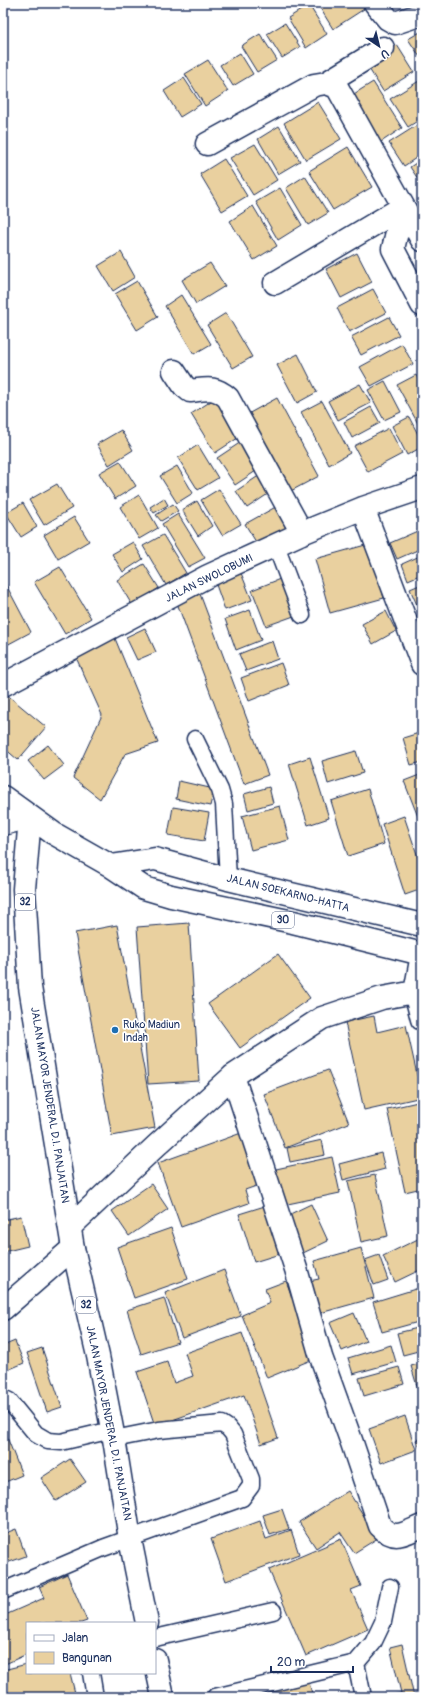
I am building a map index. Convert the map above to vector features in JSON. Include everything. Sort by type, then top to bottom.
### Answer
[{"type":"main road","points":[[375,3],[388,19],[395,23],[422,14]]},
{"type":"main road","points":[[326,83],[384,48]]},
{"type":"main road","points":[[207,144],[314,84],[326,83],[337,87],[422,240]]},
{"type":"main road","points":[[275,283],[407,213]]},
{"type":"main road","points":[[407,213],[397,232],[393,249],[422,305]]},
{"type":"main road","points":[[174,371],[184,386],[190,391],[219,390],[228,398],[302,533]]},
{"type":"main road","name":"JALAN SWOLOBUMI","points":[[3,685],[208,576],[302,533],[363,508],[422,488]]},
{"type":"main road","points":[[363,508],[422,664]]},
{"type":"main road","points":[[3,797],[30,818]]},
{"type":"main road","points":[[3,824],[30,818]]},
{"type":"main road","name":"30","points":[[30,818],[53,834],[111,866],[144,888],[171,896],[292,922],[422,954]]},
{"type":"main road","name":"JALAN MAYOR JENDERAL D.I. PANJAITAN","points":[[30,818],[24,889],[30,987],[71,1238],[98,1356],[113,1434],[130,1539],[147,1622]]},
{"type":"main road","name":"JALAN SOEKARNO-HATTA","points":[[111,866],[155,859],[228,879],[422,926]]},
{"type":"main road","points":[[422,954],[415,992],[422,1019]]},
{"type":"main road","points":[[3,1309],[156,1146],[233,1076],[322,1018],[382,998],[415,992]]},
{"type":"main road","points":[[233,1076],[296,1269],[321,1357],[380,1526],[388,1534],[395,1536],[422,1526]]},
{"type":"main road","points":[[156,1665],[163,1697]]},
{"type":"lane","points":[[276,546],[302,615]]},
{"type":"lane","points":[[195,739],[220,790],[224,804],[228,879]]},
{"type":"lane","points":[[3,1398],[9,1401],[36,1434],[48,1441],[61,1442],[113,1434],[222,1424],[233,1434],[251,1479],[251,1486],[242,1498],[102,1548],[3,1591]]},
{"type":"lane","points":[[215,1697],[356,1663],[373,1643],[383,1622],[390,1587]]},
{"type":"lane","points":[[156,1638],[273,1611]]},
{"type":"lane","points":[[356,1663],[363,1697]]},
{"type":"lane","points":[[91,1674],[95,1697]]},
{"type":"building","points":[[317,3],[360,3],[364,9],[333,29]]},
{"type":"building","points":[[309,5],[327,34],[306,48],[288,18]]},
{"type":"building","points":[[285,23],[300,47],[282,58],[267,34]]},
{"type":"building","points":[[422,31],[422,60],[408,39]]},
{"type":"building","points":[[260,34],[277,60],[257,72],[241,46]]},
{"type":"building","points":[[397,45],[414,72],[383,91],[366,64]]},
{"type":"building","points":[[240,53],[253,74],[233,86],[220,65]]},
{"type":"building","points":[[208,60],[228,91],[205,106],[185,74]]},
{"type":"building","points":[[184,78],[201,104],[180,117],[164,91]]},
{"type":"building","points":[[419,81],[422,86],[422,118],[408,127],[390,99]]},
{"type":"building","points":[[373,82],[402,128],[378,144],[349,97]]},
{"type":"building","points":[[318,102],[341,139],[306,160],[284,123]]},
{"type":"building","points":[[422,122],[422,154],[404,166],[389,143]]},
{"type":"building","points":[[279,126],[300,161],[278,174],[258,139]]},
{"type":"building","points":[[255,144],[277,180],[253,195],[230,158]]},
{"type":"building","points":[[348,147],[372,187],[333,210],[309,171]]},
{"type":"building","points":[[224,159],[247,196],[222,211],[200,174]]},
{"type":"building","points":[[422,159],[422,185],[410,167]]},
{"type":"building","points":[[305,176],[328,213],[308,225],[286,188]]},
{"type":"building","points":[[280,188],[302,225],[278,240],[256,202]]},
{"type":"building","points":[[253,206],[277,246],[254,260],[230,221]]},
{"type":"building","points":[[121,252],[135,277],[113,291],[98,266]]},
{"type":"building","points":[[357,253],[372,282],[341,298],[326,269]]},
{"type":"building","points":[[210,263],[225,286],[196,304],[182,280]]},
{"type":"building","points":[[137,281],[158,317],[137,330],[115,294]]},
{"type":"building","points":[[373,289],[386,313],[349,332],[337,308]]},
{"type":"building","points":[[181,295],[211,344],[194,354],[165,306]]},
{"type":"building","points":[[226,313],[252,357],[233,368],[207,325]]},
{"type":"building","points":[[389,317],[399,335],[361,355],[351,337]]},
{"type":"building","points":[[402,344],[413,364],[371,386],[360,367]]},
{"type":"building","points":[[298,354],[317,392],[297,403],[277,365]]},
{"type":"building","points":[[416,375],[422,386],[422,431],[397,385]]},
{"type":"building","points":[[385,381],[401,412],[384,420],[368,390]]},
{"type":"building","points":[[360,384],[371,403],[338,420],[328,401]]},
{"type":"building","points":[[219,396],[244,434],[215,453],[191,414]]},
{"type":"building","points":[[277,398],[319,476],[287,493],[246,415]]},
{"type":"building","points":[[322,401],[350,453],[329,465],[301,412]]},
{"type":"building","points":[[371,407],[380,423],[352,438],[344,422]]},
{"type":"building","points":[[409,417],[422,442],[422,447],[407,455],[392,426]]},
{"type":"building","points":[[389,428],[402,454],[368,472],[354,446]]},
{"type":"building","points":[[121,430],[133,450],[109,465],[97,444]]},
{"type":"building","points":[[244,440],[262,467],[235,485],[217,458]]},
{"type":"building","points":[[198,445],[218,478],[198,490],[178,458]]},
{"type":"building","points":[[120,461],[136,486],[115,499],[99,473]]},
{"type":"building","points":[[177,466],[193,493],[177,503],[160,476]]},
{"type":"building","points":[[260,475],[271,492],[247,508],[236,491]]},
{"type":"building","points":[[57,484],[72,508],[44,525],[29,500]]},
{"type":"building","points":[[219,489],[241,524],[222,535],[201,500]]},
{"type":"building","points":[[139,495],[158,528],[139,539],[120,507]]},
{"type":"building","points":[[164,498],[168,505],[154,513],[150,507]]},
{"type":"building","points":[[197,501],[212,526],[198,536],[182,510]]},
{"type":"building","points":[[23,503],[37,527],[21,537],[6,513]]},
{"type":"building","points":[[173,504],[178,511],[161,521],[156,515]]},
{"type":"building","points":[[281,504],[294,527],[259,547],[245,524]]},
{"type":"building","points":[[178,514],[205,558],[188,567],[162,524]]},
{"type":"building","points":[[74,517],[89,541],[58,559],[44,535]]},
{"type":"building","points":[[422,529],[422,548],[397,559],[390,543]]},
{"type":"building","points":[[163,535],[186,573],[166,585],[143,546]]},
{"type":"building","points":[[133,542],[143,559],[123,572],[112,554]]},
{"type":"building","points":[[369,544],[384,598],[330,613],[315,559]]},
{"type":"building","points":[[422,555],[422,574],[408,580],[402,564]]},
{"type":"building","points":[[144,564],[159,588],[132,605],[117,580]]},
{"type":"building","points":[[60,567],[91,618],[65,634],[34,582]]},
{"type":"building","points":[[241,573],[252,600],[225,610],[215,582]]},
{"type":"building","points":[[3,579],[31,632],[5,646],[3,643]]},
{"type":"building","points":[[280,579],[294,616],[266,626],[252,590]]},
{"type":"building","points":[[422,584],[422,603],[417,605],[410,589]]},
{"type":"building","points":[[200,594],[268,775],[244,784],[177,603]]},
{"type":"building","points":[[250,610],[261,640],[236,650],[225,619]]},
{"type":"building","points":[[386,611],[396,631],[373,644],[362,624]]},
{"type":"building","points":[[145,628],[156,652],[137,660],[126,637]]},
{"type":"building","points":[[114,636],[158,743],[125,754],[100,799],[73,778],[102,715],[74,653]]},
{"type":"building","points":[[272,641],[278,659],[246,671],[239,654]]},
{"type":"building","points":[[281,663],[289,685],[249,701],[241,678]]},
{"type":"building","points":[[5,693],[46,727],[18,760],[3,747],[3,696]]},
{"type":"building","points":[[422,732],[422,762],[411,765],[403,738]]},
{"type":"building","points":[[48,745],[64,765],[44,780],[28,761]]},
{"type":"building","points":[[356,751],[363,773],[328,784],[322,761]]},
{"type":"building","points":[[310,757],[329,818],[308,825],[289,764]]},
{"type":"building","points":[[422,774],[422,821],[420,822],[404,781]]},
{"type":"building","points":[[179,781],[214,789],[210,806],[176,799]]},
{"type":"building","points":[[269,787],[273,803],[248,810],[244,794]]},
{"type":"building","points":[[368,789],[384,844],[348,856],[331,801]]},
{"type":"building","points":[[280,806],[289,840],[251,850],[242,816]]},
{"type":"building","points":[[173,807],[209,813],[204,841],[168,835]]},
{"type":"building","points":[[404,816],[422,869],[422,889],[405,895],[382,824]]},
{"type":"building","points":[[189,923],[199,1081],[148,1084],[137,927]]},
{"type":"building","name":"Ruko Madiun Indah","points":[[117,925],[155,1128],[112,1136],[75,933]]},
{"type":"building","points":[[278,954],[310,998],[240,1048],[208,1004]]},
{"type":"building","points":[[374,1016],[377,1032],[406,1025],[422,1097],[364,1110],[345,1022]]},
{"type":"building","points":[[328,1070],[349,1123],[285,1148],[264,1094]]},
{"type":"building","points":[[422,1101],[422,1188],[405,1192],[387,1109]]},
{"type":"building","points":[[244,1132],[262,1184],[245,1190],[249,1203],[181,1227],[158,1163]]},
{"type":"building","points":[[322,1140],[325,1155],[290,1162],[287,1148]]},
{"type":"building","points":[[381,1153],[385,1169],[343,1180],[339,1164]]},
{"type":"building","points":[[332,1157],[340,1193],[283,1205],[276,1169]]},
{"type":"building","points":[[375,1175],[388,1236],[361,1242],[348,1181]]},
{"type":"building","points":[[151,1184],[168,1209],[129,1236],[112,1211]]},
{"type":"building","points":[[311,1204],[328,1241],[301,1254],[284,1217]]},
{"type":"building","points":[[268,1205],[283,1253],[254,1262],[239,1214]]},
{"type":"building","points":[[21,1216],[28,1246],[3,1252],[3,1220]]},
{"type":"building","points":[[171,1228],[188,1279],[134,1298],[117,1247]]},
{"type":"building","points":[[422,1237],[422,1269],[395,1282],[383,1256]]},
{"type":"building","points":[[361,1248],[374,1298],[313,1315],[304,1282],[319,1279],[314,1261]]},
{"type":"building","points":[[379,1255],[388,1280],[374,1285],[365,1260]]},
{"type":"building","points":[[224,1270],[241,1316],[182,1338],[165,1293]]},
{"type":"building","points":[[286,1281],[316,1358],[267,1378],[242,1315],[270,1303],[265,1289]]},
{"type":"building","points":[[422,1287],[422,1321],[382,1332],[373,1302]]},
{"type":"building","points":[[164,1298],[178,1342],[141,1354],[127,1310]]},
{"type":"building","points":[[354,1313],[366,1341],[342,1351],[330,1323]]},
{"type":"building","points":[[422,1327],[422,1350],[403,1355],[397,1333]]},
{"type":"building","points":[[242,1333],[278,1438],[261,1444],[244,1395],[155,1426],[137,1372],[167,1362],[174,1383],[193,1376],[185,1353]]},
{"type":"building","points":[[15,1341],[24,1363],[3,1372],[3,1346]]},
{"type":"building","points":[[391,1345],[396,1362],[353,1374],[348,1358]]},
{"type":"building","points":[[42,1348],[62,1407],[47,1412],[27,1353]]},
{"type":"building","points":[[422,1363],[422,1403],[411,1366]]},
{"type":"building","points":[[399,1367],[404,1384],[364,1396],[359,1378]]},
{"type":"building","points":[[405,1416],[416,1450],[381,1463],[369,1429]]},
{"type":"building","points":[[3,1427],[22,1475],[3,1483]]},
{"type":"building","points":[[422,1437],[422,1451],[416,1440]]},
{"type":"building","points":[[70,1459],[86,1482],[56,1501],[41,1478]]},
{"type":"building","points":[[348,1491],[378,1538],[354,1553],[340,1532],[316,1548],[299,1522]]},
{"type":"building","points":[[282,1509],[289,1529],[270,1535],[263,1515]]},
{"type":"building","points":[[260,1521],[266,1539],[291,1530],[299,1554],[226,1581],[211,1539]]},
{"type":"building","points":[[16,1529],[26,1556],[4,1564],[3,1534]]},
{"type":"building","points":[[341,1539],[361,1586],[351,1590],[368,1629],[306,1656],[269,1570]]},
{"type":"building","points":[[67,1574],[87,1621],[26,1622],[26,1654],[3,1665],[3,1616],[44,1598],[39,1587]]},
{"type":"building","points":[[402,1644],[414,1697],[384,1697],[401,1693],[390,1647]]},
{"type":"building","points":[[26,1664],[26,1674],[70,1674],[76,1697],[3,1697],[3,1670]]},
{"type":"building","points":[[308,1679],[313,1697],[252,1697],[251,1694]]},
{"type":"place","name":"Ruko Madiun Indah","points":[[115,1030]]}]
